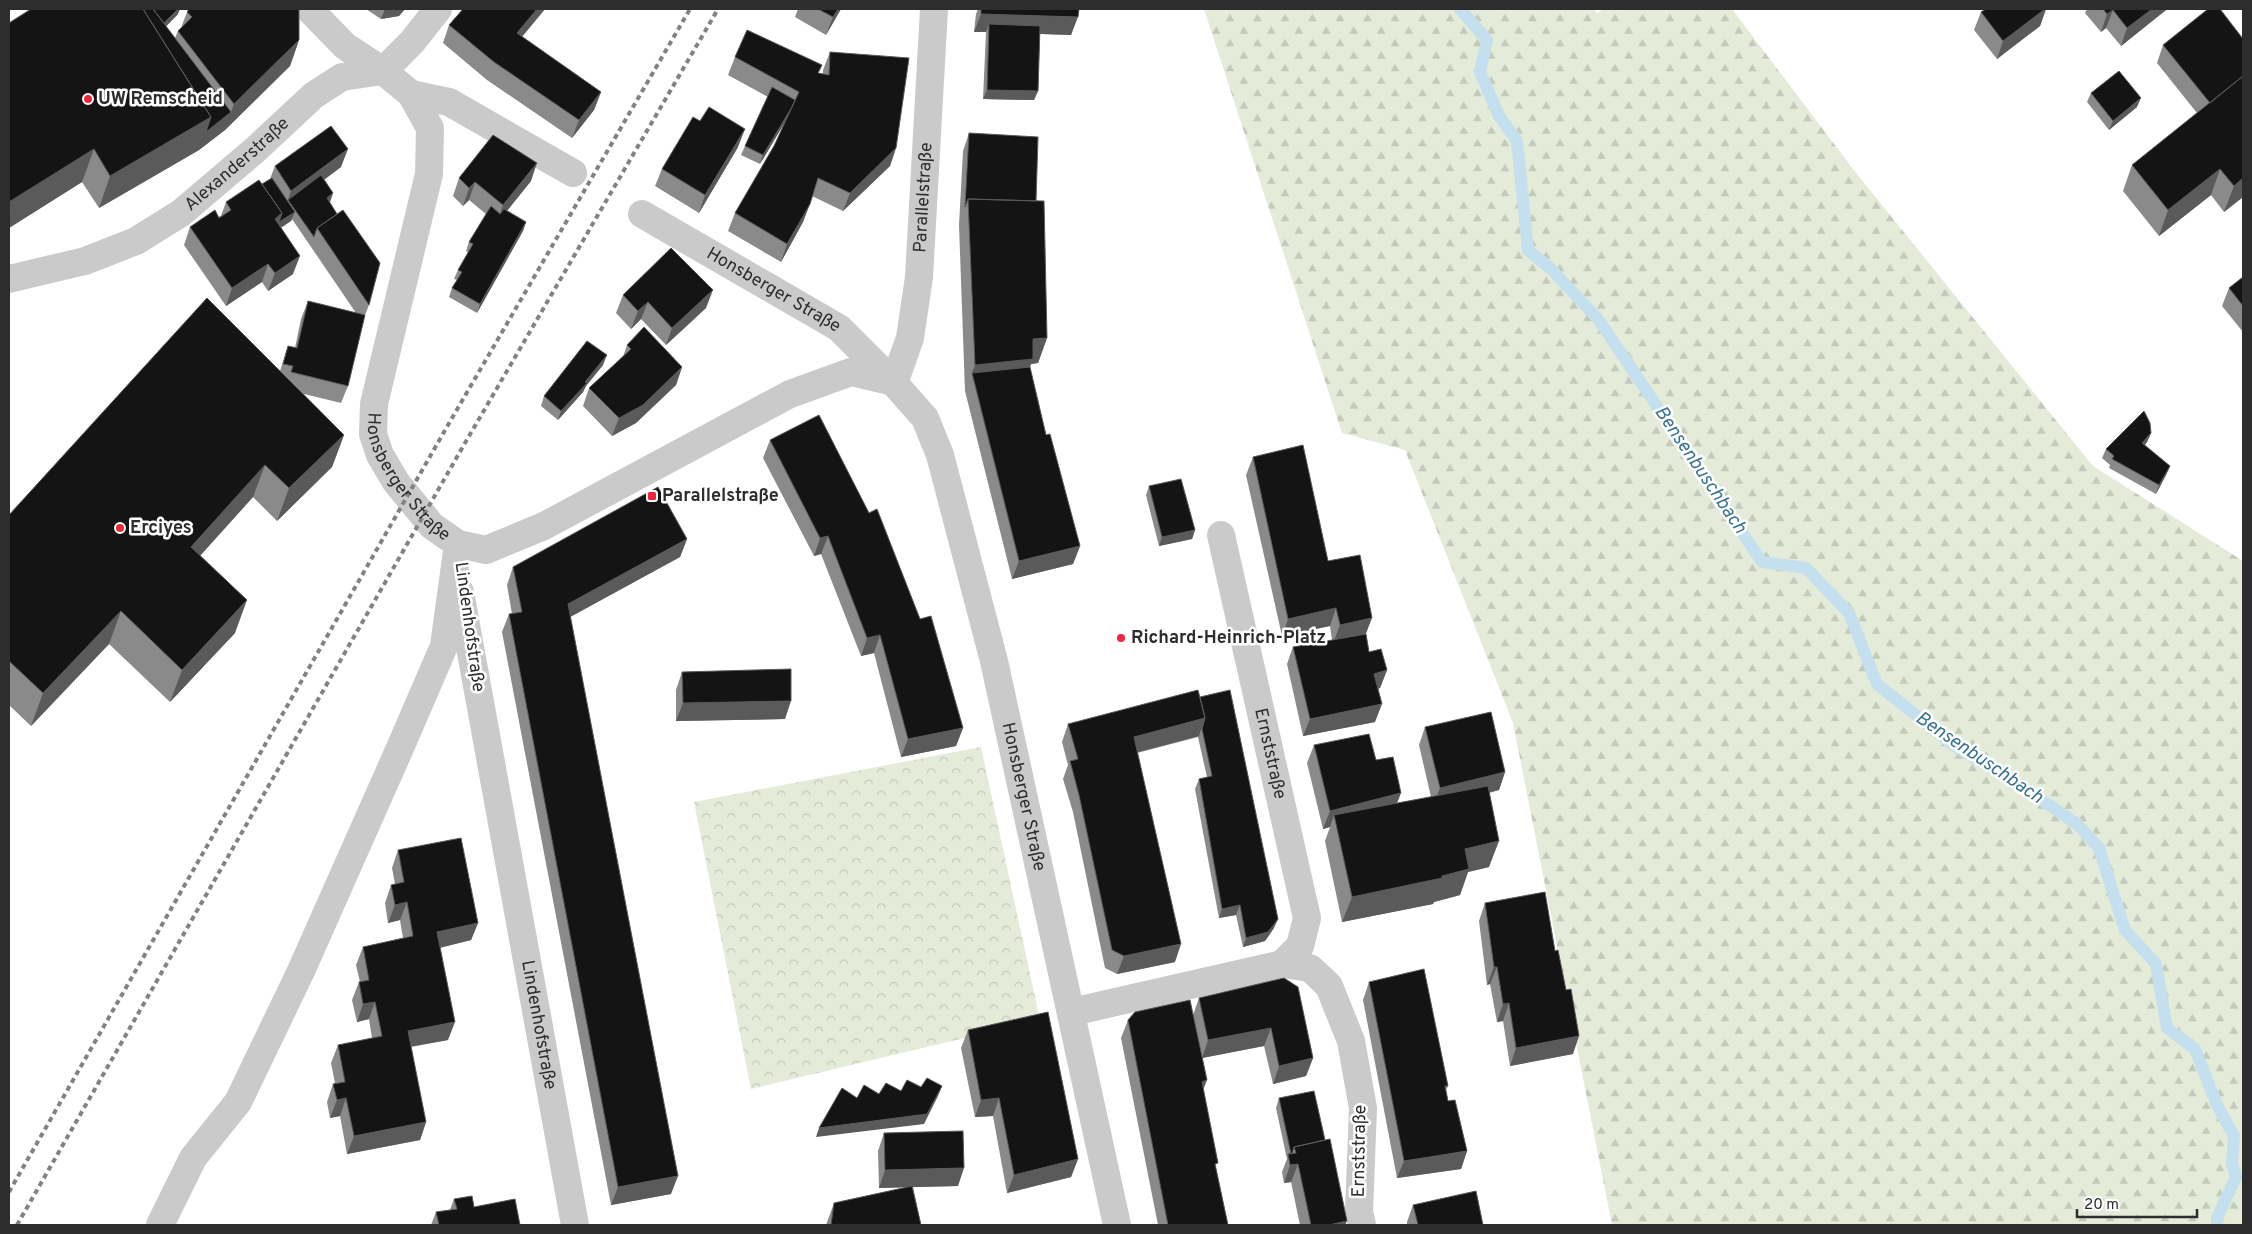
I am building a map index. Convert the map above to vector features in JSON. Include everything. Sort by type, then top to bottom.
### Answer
[{"type":"street","name":"Honsberger Straße","points":[[309,9],[345,46],[383,70],[411,94],[430,128],[429,174],[374,404],[372,434],[380,455],[396,482],[432,526],[458,544],[486,550],[544,526],[790,394],[852,372],[894,383]]},
{"type":"street","points":[[383,70],[412,42],[438,9]]},
{"type":"street","name":"Parallelstraße","points":[[894,383],[910,338],[919,278],[934,9]]},
{"type":"street","name":"Alexanderstraße","points":[[9,279],[85,261],[136,241],[181,213],[255,150],[314,95],[342,77],[383,70]]},
{"type":"street","points":[[411,94],[449,102],[573,174]]},
{"type":"street","name":"Honsberger Straße","points":[[642,214],[839,328],[894,383],[925,418],[940,455],[994,660],[1117,1225]]},
{"type":"street","name":"Ernststraße","points":[[1221,535],[1307,918],[1300,946],[1282,964]]},
{"type":"street","name":"Lindenhofstraße","points":[[160,1225],[193,1158],[238,1102],[301,971],[444,646],[458,544]]},
{"type":"street","name":"Lindenhofstraße","points":[[458,544],[461,600],[575,1225]]},
{"type":"street","name":"Ernststraße","points":[[1072,1012],[1282,964],[1310,968],[1329,986],[1351,1041],[1362,1108],[1359,1212],[1362,1225]]},
{"type":"green space","points":[[1204,9],[1594,9],[1597,13],[1604,9],[1732,9],[1856,173],[2093,466],[2243,561],[2243,1225],[1612,1225],[1513,723],[1405,450],[1342,433]]},
{"type":"green space","points":[[981,747],[1040,1020],[751,1089],[694,802]]},
{"type":"building","name":"UW Remscheid","points":[[31,9],[143,9],[211,117],[110,176],[94,149],[9,202],[9,23]]},
{"type":"building","points":[[143,9],[153,9],[231,112],[206,132],[211,117]]},
{"type":"building","points":[[153,9],[178,9],[164,23]]},
{"type":"building","points":[[189,9],[299,9],[299,40],[234,104],[178,31],[192,17],[187,12]]},
{"type":"building","points":[[463,9],[537,9],[517,33],[601,92],[579,120],[494,62],[449,25]]},
{"type":"building","points":[[818,9],[838,9],[833,17]]},
{"type":"building","points":[[981,9],[1079,9],[1078,17],[981,14]]},
{"type":"building","points":[[1986,9],[2045,9],[2003,41],[1981,12]]},
{"type":"building","points":[[2103,9],[2152,9],[2127,28],[2113,10],[2107,14]]},
{"type":"building","points":[[2208,9],[2220,9],[2243,39],[2243,76],[2210,103],[2163,45]]},
{"type":"building","points":[[989,24],[1040,26],[1038,91],[987,90]]},
{"type":"building","points":[[747,30],[822,65],[818,73],[829,75],[830,52],[909,58],[896,148],[850,193],[818,178],[810,204],[787,244],[735,213],[774,146],[799,92],[735,57]]},
{"type":"building","points":[[2119,71],[2141,98],[2113,121],[2091,93]]},
{"type":"building","points":[[2243,76],[2243,178],[2234,186],[2220,169],[2168,210],[2132,165]]},
{"type":"building","points":[[772,87],[795,100],[763,155],[745,146]]},
{"type":"building","points":[[709,107],[745,129],[705,195],[662,169],[693,117],[700,121]]},
{"type":"building","points":[[331,126],[348,149],[291,191],[275,166]]},
{"type":"building","points":[[969,133],[1038,137],[1036,201],[968,199],[965,207]]},
{"type":"building","points":[[493,135],[537,163],[503,205],[475,182],[469,188],[459,178]]},
{"type":"building","points":[[321,175],[333,193],[327,198],[337,214],[317,228],[314,237],[288,200]]},
{"type":"building","points":[[272,178],[295,212],[279,222],[282,213],[262,184]]},
{"type":"building","points":[[259,180],[282,213],[275,219],[300,256],[275,273],[268,264],[232,288],[190,227],[215,210],[219,218],[231,210],[226,202]]},
{"type":"building","points":[[968,199],[1044,201],[1047,338],[1033,339],[1033,359],[975,365]]},
{"type":"building","points":[[491,206],[500,214],[504,209],[526,222],[480,304],[452,288],[462,272],[458,270],[473,244],[469,242]]},
{"type":"building","points":[[343,210],[380,263],[369,305],[317,228]]},
{"type":"building","points":[[671,248],[713,290],[672,328],[648,302],[638,311],[623,295]]},
{"type":"building","points":[[2243,277],[2243,306],[2229,288]]},
{"type":"building","name":"Erciyes","points":[[207,298],[344,435],[289,488],[265,465],[191,547],[247,600],[182,670],[121,611],[43,693],[9,661],[9,515]]},
{"type":"building","points":[[308,301],[365,315],[348,386],[291,372],[293,366],[283,364],[288,346],[297,348]]},
{"type":"building","points":[[644,327],[682,367],[643,405],[619,418],[589,388],[631,349],[627,345]]},
{"type":"building","points":[[587,341],[607,355],[585,382],[587,383],[561,411],[544,396]]},
{"type":"building","points":[[1030,367],[1046,435],[1050,434],[1080,546],[1019,561],[972,373]]},
{"type":"building","points":[[2144,411],[2150,423],[2151,433],[2142,443],[2170,466],[2159,485],[2112,459],[2114,456],[2106,449]]},
{"type":"building","points":[[819,415],[869,513],[877,509],[920,619],[931,616],[963,728],[908,739],[880,635],[867,638],[828,536],[820,538],[770,440]]},
{"type":"building","points":[[1303,445],[1328,561],[1360,555],[1372,618],[1340,625],[1336,608],[1288,619],[1253,457]]},
{"type":"building","points":[[1181,479],[1195,530],[1162,537],[1149,486]]},
{"type":"building","points":[[658,487],[687,539],[568,604],[678,1176],[618,1187],[509,614],[522,612],[513,567]]},
{"type":"building","points":[[1366,634],[1369,652],[1381,649],[1387,670],[1374,674],[1382,704],[1310,719],[1293,647]]},
{"type":"building","points":[[791,669],[791,701],[683,703],[682,672]]},
{"type":"building","points":[[1198,690],[1205,718],[1134,737],[1181,944],[1124,956],[1112,950],[1070,761],[1078,759],[1068,724]]},
{"type":"building","points":[[1230,690],[1278,919],[1268,932],[1246,938],[1240,905],[1222,909],[1199,779],[1212,776],[1202,729],[1205,718],[1200,697]]},
{"type":"building","points":[[1491,712],[1505,772],[1440,788],[1425,727]]},
{"type":"building","points":[[1369,734],[1376,760],[1393,757],[1401,793],[1330,811],[1314,745]]},
{"type":"building","points":[[1488,786],[1499,841],[1465,849],[1469,869],[1442,876],[1442,878],[1352,897],[1334,815]]},
{"type":"building","points":[[461,838],[478,923],[437,932],[455,1022],[408,1031],[426,1122],[354,1136],[346,1098],[337,1100],[333,1084],[345,1082],[338,1045],[382,1036],[375,1002],[363,1004],[359,982],[369,980],[363,947],[413,936],[407,902],[395,905],[391,885],[404,882],[398,850]]},
{"type":"building","points":[[1545,892],[1555,951],[1558,950],[1566,990],[1571,989],[1579,1036],[1516,1048],[1509,1003],[1503,1004],[1497,967],[1494,967],[1485,903]]},
{"type":"building","points":[[1424,969],[1448,1086],[1445,1086],[1448,1101],[1455,1100],[1467,1151],[1404,1161],[1369,982]]},
{"type":"building","points":[[1284,978],[1298,987],[1313,1058],[1279,1066],[1271,1028],[1208,1040],[1199,998]]},
{"type":"building","points":[[1190,1000],[1207,1080],[1202,1082],[1218,1163],[1215,1164],[1228,1225],[1168,1225],[1128,1020],[1135,1012]]},
{"type":"building","points":[[1048,1012],[1078,1159],[1014,1175],[999,1098],[981,1100],[968,1030]]},
{"type":"building","points":[[927,1078],[942,1086],[927,1114],[819,1128],[842,1088],[857,1098],[864,1085],[879,1094],[886,1083],[901,1091],[907,1080],[921,1087]]},
{"type":"building","points":[[1314,1091],[1325,1140],[1294,1147],[1291,1154],[1279,1098]]},
{"type":"building","points":[[963,1131],[964,1168],[885,1170],[884,1133]]},
{"type":"building","points":[[1330,1139],[1347,1221],[1329,1225],[1311,1225],[1298,1164],[1290,1165],[1288,1154],[1296,1153],[1294,1147]]},
{"type":"building","points":[[912,1186],[921,1225],[831,1225],[834,1203]]},
{"type":"building","points":[[1476,1191],[1483,1225],[1418,1225],[1413,1205]]},
{"type":"building","points":[[472,1196],[474,1207],[515,1199],[520,1225],[439,1225],[436,1212],[457,1209],[454,1199]]},
{"type":"waterway","name":"Bensenbuschbach","points":[[1460,9],[1487,40],[1480,72],[1499,116],[1517,141],[1528,250],[1550,268],[1598,319],[1762,562],[1806,568],[1849,613],[1877,684],[1952,744],[2021,786],[2077,824],[2099,848],[2125,930],[2156,964],[2167,1028],[2195,1049],[2217,1105],[2234,1136],[2232,1163],[2236,1177],[2217,1218],[2217,1225]]},
{"type":"railway","points":[[9,1192],[448,425],[690,9]]},
{"type":"railway","points":[[17,1225],[465,443],[718,9]]},
{"type":"place","name":"UW Remscheid","points":[[88,99]]},
{"type":"place","name":"Parallelstraße","points":[[652,496]]},
{"type":"place","name":"Erciyes","points":[[120,528]]},
{"type":"place","name":"Richard-Heinrich-Platz","points":[[1121,638]]}]
